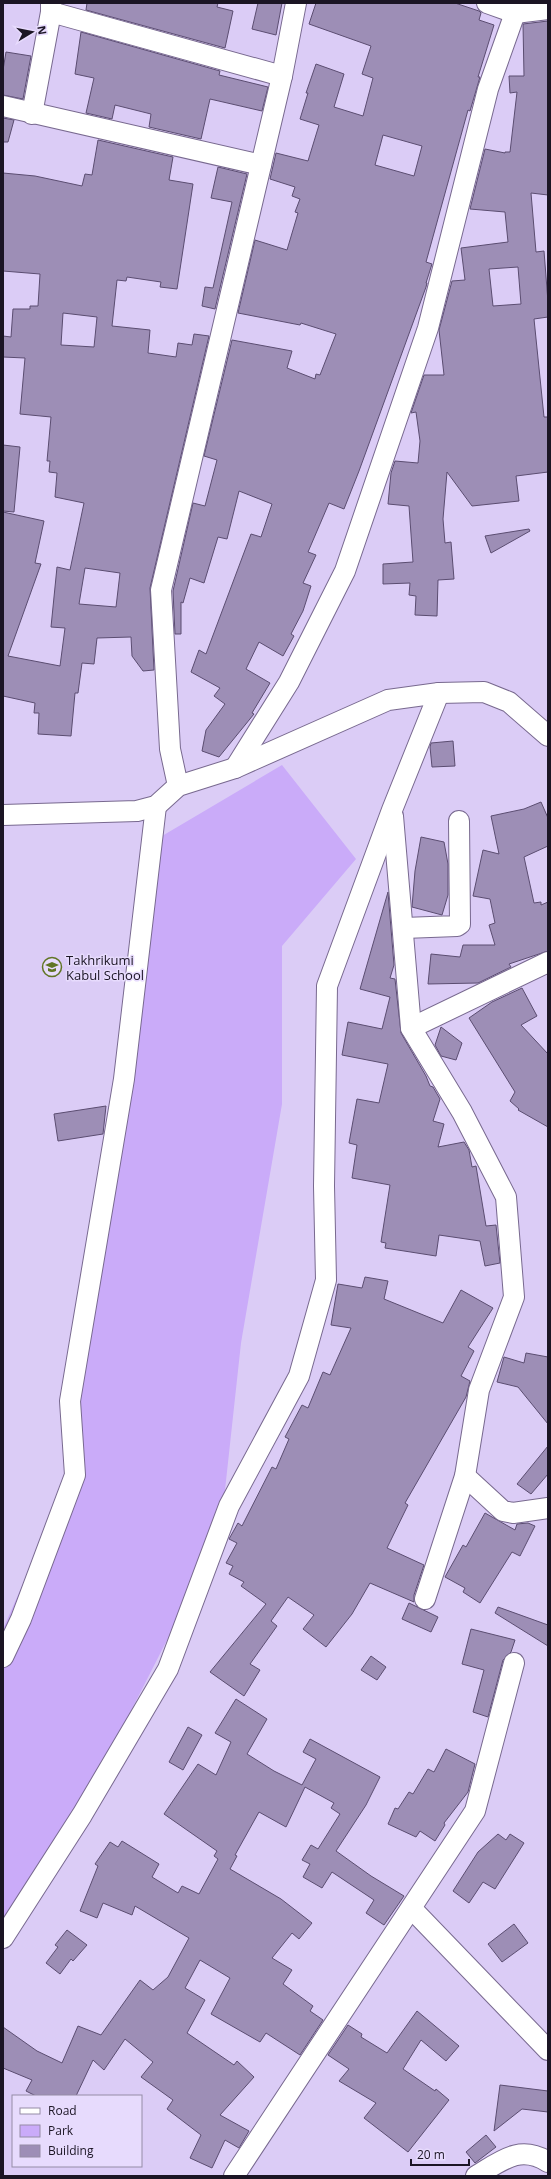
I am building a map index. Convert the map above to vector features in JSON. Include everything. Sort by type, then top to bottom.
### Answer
[{"type":"street","points":[[178,786],[170,749],[161,590],[282,76],[296,3]]},
{"type":"street","points":[[487,3],[514,13],[548,8]]},
{"type":"street","points":[[32,114],[51,8],[282,76]]},
{"type":"street","points":[[235,768],[289,682],[345,571],[428,328],[488,89],[514,13]]},
{"type":"street","points":[[3,106],[32,114],[261,165]]},
{"type":"street","points":[[3,815],[137,811],[156,806],[178,786],[235,768],[388,700],[439,693],[484,692],[509,702],[548,736]]},
{"type":"street","points":[[3,1938],[82,1815],[168,1669],[229,1506],[298,1376],[326,1280],[324,1186],[327,986],[392,810],[439,693]]},
{"type":"street","points":[[3,1657],[21,1619],[75,1475],[70,1401],[124,1078],[156,806]]},
{"type":"street","points":[[392,810],[404,928],[411,1028],[462,1112],[497,1177],[506,1197],[514,1297],[479,1390],[464,1476],[425,1599]]},
{"type":"street","points":[[404,928],[457,926],[460,924],[458,821]]},
{"type":"street","points":[[411,1028],[548,962]]},
{"type":"street","points":[[464,1476],[503,1511],[513,1513],[548,1508]]},
{"type":"street","points":[[234,2176],[412,1909],[475,1811],[514,1663]]},
{"type":"street","points":[[412,1909],[548,2050]]},
{"type":"street","points":[[476,2176],[512,2155],[537,2155],[548,2162]]},
{"type":"green space","points":[[282,765],[356,859],[282,946],[282,1104],[241,1343],[220,1536],[110,1752],[3,1929],[3,1629],[79,1457],[79,1364],[157,839]]},
{"type":"building","points":[[87,3],[218,3],[217,7],[233,11],[225,48],[86,10]]},
{"type":"building","points":[[258,3],[282,3],[276,35],[252,29]]},
{"type":"building","points":[[316,3],[455,3],[479,11],[481,13],[479,20],[494,25],[478,77],[480,77],[470,111],[468,110],[426,262],[432,264],[426,287],[359,471],[344,509],[329,503],[308,552],[316,555],[303,583],[311,586],[303,611],[291,634],[294,636],[283,656],[259,642],[246,669],[270,683],[252,713],[254,714],[219,757],[202,751],[206,730],[225,704],[214,696],[220,688],[191,672],[199,650],[206,654],[251,534],[261,537],[272,504],[239,491],[227,539],[218,537],[204,583],[190,578],[183,603],[181,602],[181,634],[175,634],[173,591],[193,503],[205,506],[217,460],[204,456],[232,340],[292,351],[287,368],[315,379],[316,374],[320,375],[336,334],[301,323],[300,325],[238,313],[255,240],[287,250],[298,213],[295,212],[300,199],[292,196],[295,187],[270,179],[276,153],[308,161],[319,125],[300,119],[308,93],[306,93],[316,64],[344,74],[334,107],[363,116],[373,78],[362,74],[371,46],[309,24]],"holes":[[[383,135],[422,146],[414,176],[375,165]]]},
{"type":"building","points":[[548,21],[548,195],[531,193],[536,252],[544,251],[548,302],[548,317],[534,319],[544,417],[548,417],[548,472],[516,476],[519,501],[472,506],[447,472],[443,519],[445,543],[451,542],[454,579],[438,580],[437,616],[415,615],[416,596],[409,595],[410,583],[383,584],[383,564],[413,562],[409,506],[388,504],[391,473],[395,461],[418,463],[420,441],[416,412],[411,413],[424,375],[444,375],[439,330],[452,281],[465,280],[461,248],[508,242],[505,212],[470,209],[485,149],[505,153],[510,152],[517,92],[510,93],[509,76],[524,76],[523,24]],"holes":[[[518,267],[521,304],[493,306],[489,269]]]},
{"type":"building","points":[[81,32],[220,71],[219,75],[268,87],[262,111],[210,99],[201,139],[149,127],[151,114],[115,105],[112,119],[86,113],[94,78],[75,74]]},
{"type":"building","points":[[6,52],[31,56],[23,99],[3,95],[3,70]]},
{"type":"building","points":[[3,118],[14,120],[8,142],[3,142]]},
{"type":"building","points":[[98,140],[173,157],[169,180],[193,184],[177,289],[160,287],[161,282],[127,277],[126,281],[117,280],[112,326],[150,330],[148,353],[176,357],[178,343],[192,345],[194,334],[209,336],[150,588],[154,670],[143,671],[132,656],[131,637],[97,638],[94,664],[82,663],[78,693],[75,693],[71,736],[38,734],[39,713],[34,713],[35,703],[3,696],[3,512],[44,521],[35,563],[41,564],[8,656],[60,666],[65,628],[51,627],[57,567],[70,570],[84,503],[55,497],[57,473],[49,472],[50,461],[47,461],[51,417],[20,414],[25,358],[3,357],[3,336],[11,337],[13,309],[30,309],[30,306],[38,306],[40,274],[3,271],[3,173],[35,176],[82,186],[85,174],[92,175]],"holes":[[[63,313],[97,317],[94,347],[61,345]],[[85,568],[120,573],[116,607],[79,604]]]},
{"type":"building","points":[[218,167],[247,174],[215,309],[202,306],[205,287],[213,288],[232,202],[211,198]]},
{"type":"building","points":[[3,445],[20,447],[14,512],[3,511]]},
{"type":"building","points":[[529,529],[530,531],[491,553],[485,536]]},
{"type":"building","points":[[453,741],[455,766],[432,767],[431,743]]},
{"type":"building","points":[[541,802],[548,818],[548,846],[524,857],[534,903],[541,902],[541,905],[548,902],[548,951],[509,964],[511,967],[478,983],[428,984],[431,954],[460,957],[463,945],[495,945],[489,925],[495,923],[490,899],[473,896],[483,850],[499,854],[491,816],[524,809]]},
{"type":"building","points":[[421,837],[444,842],[448,864],[448,895],[442,915],[412,907],[415,871]]},
{"type":"building","points":[[388,892],[394,965],[390,978],[395,979],[401,1033],[426,1076],[430,1086],[433,1087],[440,1099],[433,1121],[444,1124],[438,1147],[464,1142],[469,1150],[472,1167],[476,1166],[486,1226],[496,1225],[500,1263],[485,1266],[480,1241],[439,1235],[436,1256],[385,1248],[386,1243],[381,1242],[390,1185],[352,1178],[357,1145],[349,1143],[357,1099],[379,1103],[388,1064],[342,1055],[348,1022],[382,1029],[390,997],[360,989]]},
{"type":"building","points":[[522,988],[537,1016],[521,1025],[548,1054],[548,1127],[518,1110],[519,1109],[510,1101],[515,1092],[469,1018],[492,1002]]},
{"type":"building","points":[[441,1027],[462,1043],[456,1060],[441,1056],[435,1045]]},
{"type":"building","points":[[106,1106],[103,1134],[58,1141],[54,1114]]},
{"type":"building","points":[[365,1277],[388,1281],[384,1299],[443,1323],[461,1290],[493,1308],[468,1347],[474,1351],[461,1376],[470,1381],[466,1397],[405,1503],[408,1505],[387,1548],[424,1565],[414,1595],[414,1602],[370,1583],[352,1614],[326,1647],[303,1629],[314,1615],[288,1597],[271,1621],[277,1626],[250,1664],[260,1670],[244,1696],[210,1672],[266,1604],[241,1586],[244,1582],[229,1574],[233,1566],[226,1563],[237,1543],[229,1539],[238,1523],[242,1526],[272,1467],[276,1469],[289,1439],[285,1437],[302,1405],[308,1408],[323,1372],[330,1375],[351,1328],[331,1325],[338,1284],[362,1288]]},
{"type":"building","points":[[526,1353],[548,1357],[548,1424],[518,1387],[497,1382],[504,1357],[524,1363]]},
{"type":"building","points":[[548,1446],[548,1474],[531,1494],[517,1484]]},
{"type":"building","points":[[485,1513],[515,1530],[517,1524],[528,1523],[535,1526],[520,1556],[512,1552],[480,1603],[463,1592],[465,1588],[445,1577],[463,1545],[466,1547]]},
{"type":"building","points":[[409,1603],[438,1617],[431,1632],[402,1619]]},
{"type":"building","points":[[498,1607],[548,1625],[548,1646],[495,1613]]},
{"type":"building","points":[[471,1629],[515,1640],[511,1652],[503,1660],[488,1717],[473,1712],[484,1670],[462,1664]]},
{"type":"building","points":[[371,1656],[386,1667],[377,1680],[361,1670]]},
{"type":"building","points":[[236,1699],[267,1719],[247,1754],[274,1771],[302,1785],[316,1759],[303,1752],[310,1739],[380,1777],[366,1805],[336,1851],[371,1876],[404,1896],[384,1925],[366,1913],[374,1900],[332,1872],[322,1888],[303,1877],[310,1864],[302,1860],[311,1845],[318,1849],[340,1814],[331,1808],[334,1803],[305,1787],[286,1827],[259,1812],[235,1855],[237,1856],[230,1869],[281,1899],[312,1923],[299,1939],[292,1933],[272,1958],[292,1970],[283,1984],[313,2006],[310,2011],[323,2020],[300,2055],[266,2033],[260,2042],[211,2014],[230,1978],[200,1960],[185,1988],[205,2000],[187,2033],[234,2065],[237,2061],[254,2077],[220,2115],[249,2131],[239,2148],[225,2140],[212,2168],[190,2158],[201,2135],[167,2109],[173,2100],[141,2077],[153,2062],[125,2039],[104,2070],[93,2060],[76,2095],[34,2095],[26,2091],[32,2080],[3,2068],[3,2027],[37,2051],[62,2063],[78,2026],[101,2035],[140,1980],[153,1990],[168,1977],[189,1938],[135,1906],[132,1915],[103,1903],[97,1918],[80,1911],[98,1866],[95,1864],[110,1842],[118,1847],[122,1841],[159,1864],[152,1877],[178,1893],[182,1886],[199,1894],[218,1859],[214,1856],[217,1851],[164,1814],[198,1764],[216,1775],[231,1742],[215,1733]]},
{"type":"building","points":[[188,1727],[202,1735],[183,1770],[169,1762]]},
{"type":"building","points":[[446,1749],[475,1764],[468,1792],[444,1823],[445,1825],[435,1841],[420,1831],[416,1837],[388,1824],[395,1808],[398,1809],[409,1792],[413,1794],[428,1769],[434,1772]]},
{"type":"building","points":[[498,1834],[506,1840],[510,1834],[524,1843],[495,1889],[483,1882],[469,1903],[453,1891],[478,1852]]},
{"type":"building","points":[[514,1924],[528,1943],[502,1962],[488,1944]]},
{"type":"building","points":[[67,1930],[87,1945],[73,1961],[71,1959],[60,1974],[46,1963],[58,1947],[55,1945]]},
{"type":"building","points":[[417,2011],[459,2046],[446,2061],[421,2040],[403,2069],[435,2091],[436,2089],[449,2100],[408,2152],[364,2118],[376,2103],[339,2081],[349,2069],[328,2055],[348,2025],[362,2034],[361,2037],[387,2053]]},
{"type":"building","points":[[500,2085],[548,2091],[548,2112],[522,2109],[494,2131]]},
{"type":"building","points":[[486,2135],[496,2147],[475,2163],[466,2152]]},
{"type":"place","name":"Takhrikumi Kabul School","points":[[52,967]]}]
